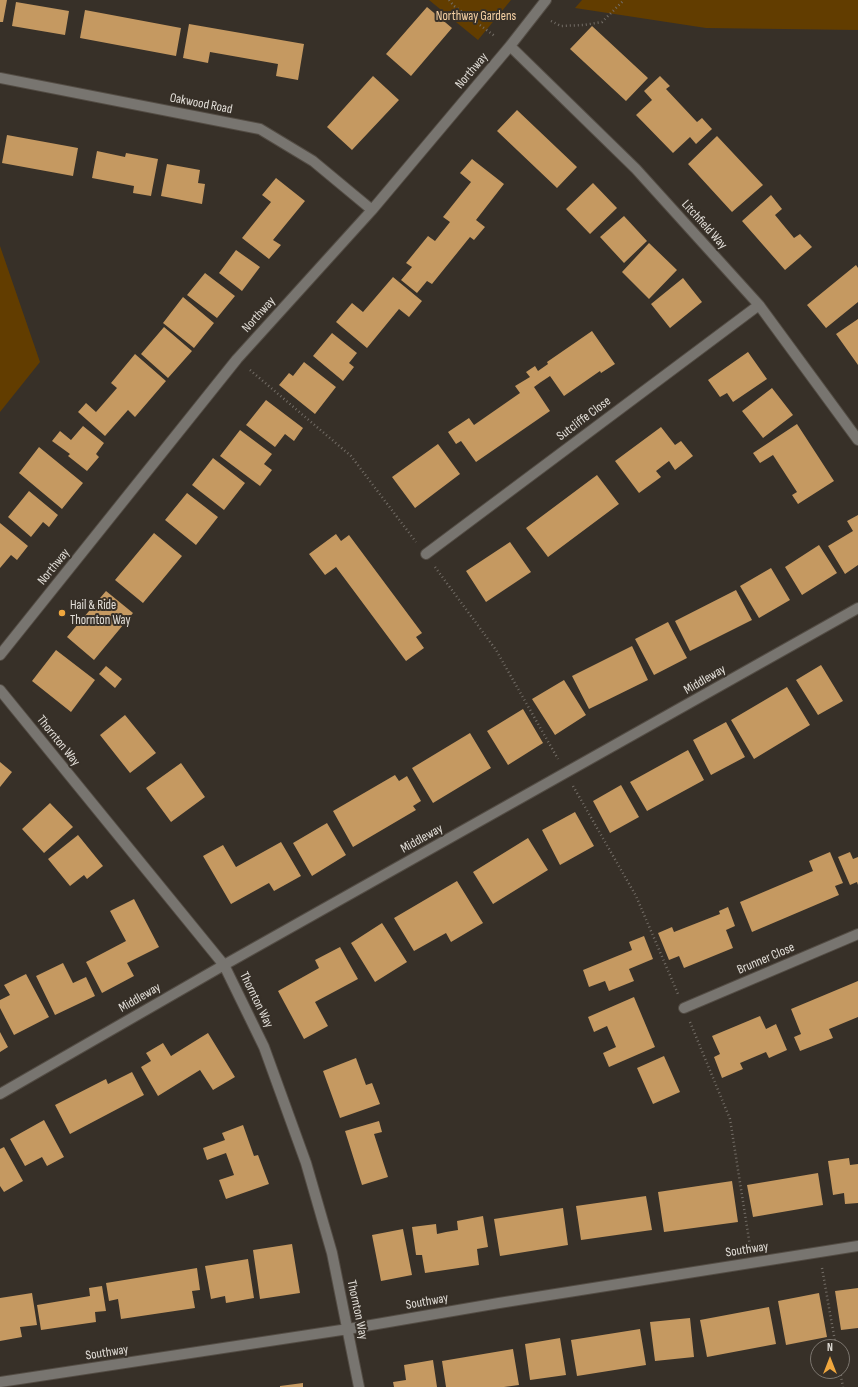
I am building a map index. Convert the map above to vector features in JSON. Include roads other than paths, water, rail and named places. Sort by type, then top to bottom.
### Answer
[{"type":"street","name":"Northway","points":[[0,655],[237,359],[372,210],[510,46],[546,0]]},
{"type":"street","name":"Litchfield Way","points":[[510,46],[636,169],[758,305],[858,440]]},
{"type":"street","name":"Oakwood Road","points":[[0,78],[260,129],[313,161],[372,210]]},
{"type":"street","name":"Sutcliffe Close","points":[[426,554],[758,305]]},
{"type":"street","name":"Middleway","points":[[0,1094],[224,965],[858,608]]},
{"type":"street","name":"Thornton Way","points":[[0,690],[224,965],[264,1046],[306,1163],[332,1254],[359,1387]]},
{"type":"street","name":"Brunner Close","points":[[684,1008],[858,934]]},
{"type":"street","name":"Southway","points":[[0,1382],[348,1329],[858,1246]]},
{"type":"place","name":"Hail & Ride Thornton Way","points":[[62,613]]},
{"type":"park label","name":"Northway Gardens","points":[[476,17]]}]
